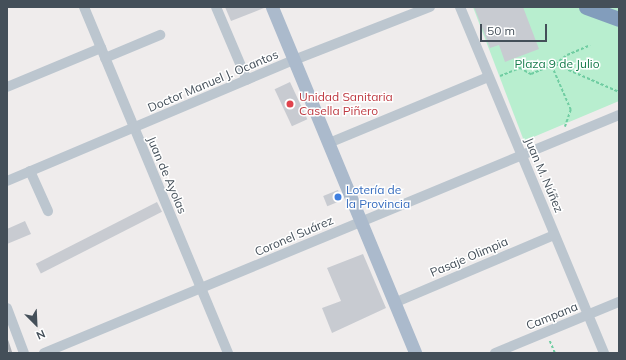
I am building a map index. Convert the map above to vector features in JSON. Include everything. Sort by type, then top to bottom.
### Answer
[{"type":"highway","points":[[586,7],[619,19]]},
{"type":"highway","points":[[606,7],[619,13]]},
{"type":"main road","points":[[272,7],[415,353]]},
{"type":"street","name":"Juan de Ayolas","points":[[84,7],[228,353]]},
{"type":"street","points":[[216,7],[247,80]]},
{"type":"street","name":"Doctor Manuel J. Ocantos","points":[[7,181],[134,129],[294,60],[430,7]]},
{"type":"street","name":"Juan M. Núñez","points":[[460,7],[604,353]]},
{"type":"street","points":[[7,87],[103,53],[160,35]]},
{"type":"street","points":[[329,142],[489,79]]},
{"type":"street","name":"Coronel Suárez","points":[[44,353],[619,115]]},
{"type":"street","points":[[30,171],[48,211]]},
{"type":"street","name":"Pasaje Olimpia","points":[[394,303],[554,235]]},
{"type":"street","name":"Campana","points":[[495,353],[619,302]]},
{"type":"street","points":[[7,308],[24,353]]},
{"type":"path","points":[[489,79],[520,68],[531,74],[552,66],[567,55],[590,45]]},
{"type":"path","points":[[555,64],[619,92]]},
{"type":"path","points":[[552,66],[571,110],[565,127]]},
{"type":"path","points":[[615,90],[619,88]]},
{"type":"path","points":[[546,332],[555,353]]},
{"type":"green space","name":"Plaza 9 de Julio","points":[[473,7],[619,7],[619,101],[524,141]]},
{"type":"building","points":[[225,7],[264,7],[264,8],[231,21]]},
{"type":"building","points":[[474,7],[523,7],[539,49],[505,62],[499,45],[490,48]]},
{"type":"building","name":"Unidad Sanitaria Casella Piñero","points":[[290,82],[307,119],[292,126],[275,89]]},
{"type":"building","points":[[338,190],[342,200],[327,206],[323,196]]},
{"type":"building","points":[[157,202],[162,212],[41,274],[36,264]]},
{"type":"building","points":[[25,221],[31,234],[7,244],[7,229]]},
{"type":"building","points":[[363,254],[386,308],[332,333],[322,308],[341,301],[327,268]]},
{"type":"railway","points":[[7,341],[11,353]]},
{"type":"place","name":"Unidad Sanitaria Casella Piñero","points":[[290,104]]},
{"type":"place","name":"Lotería de la Provincia","points":[[338,197]]}]
